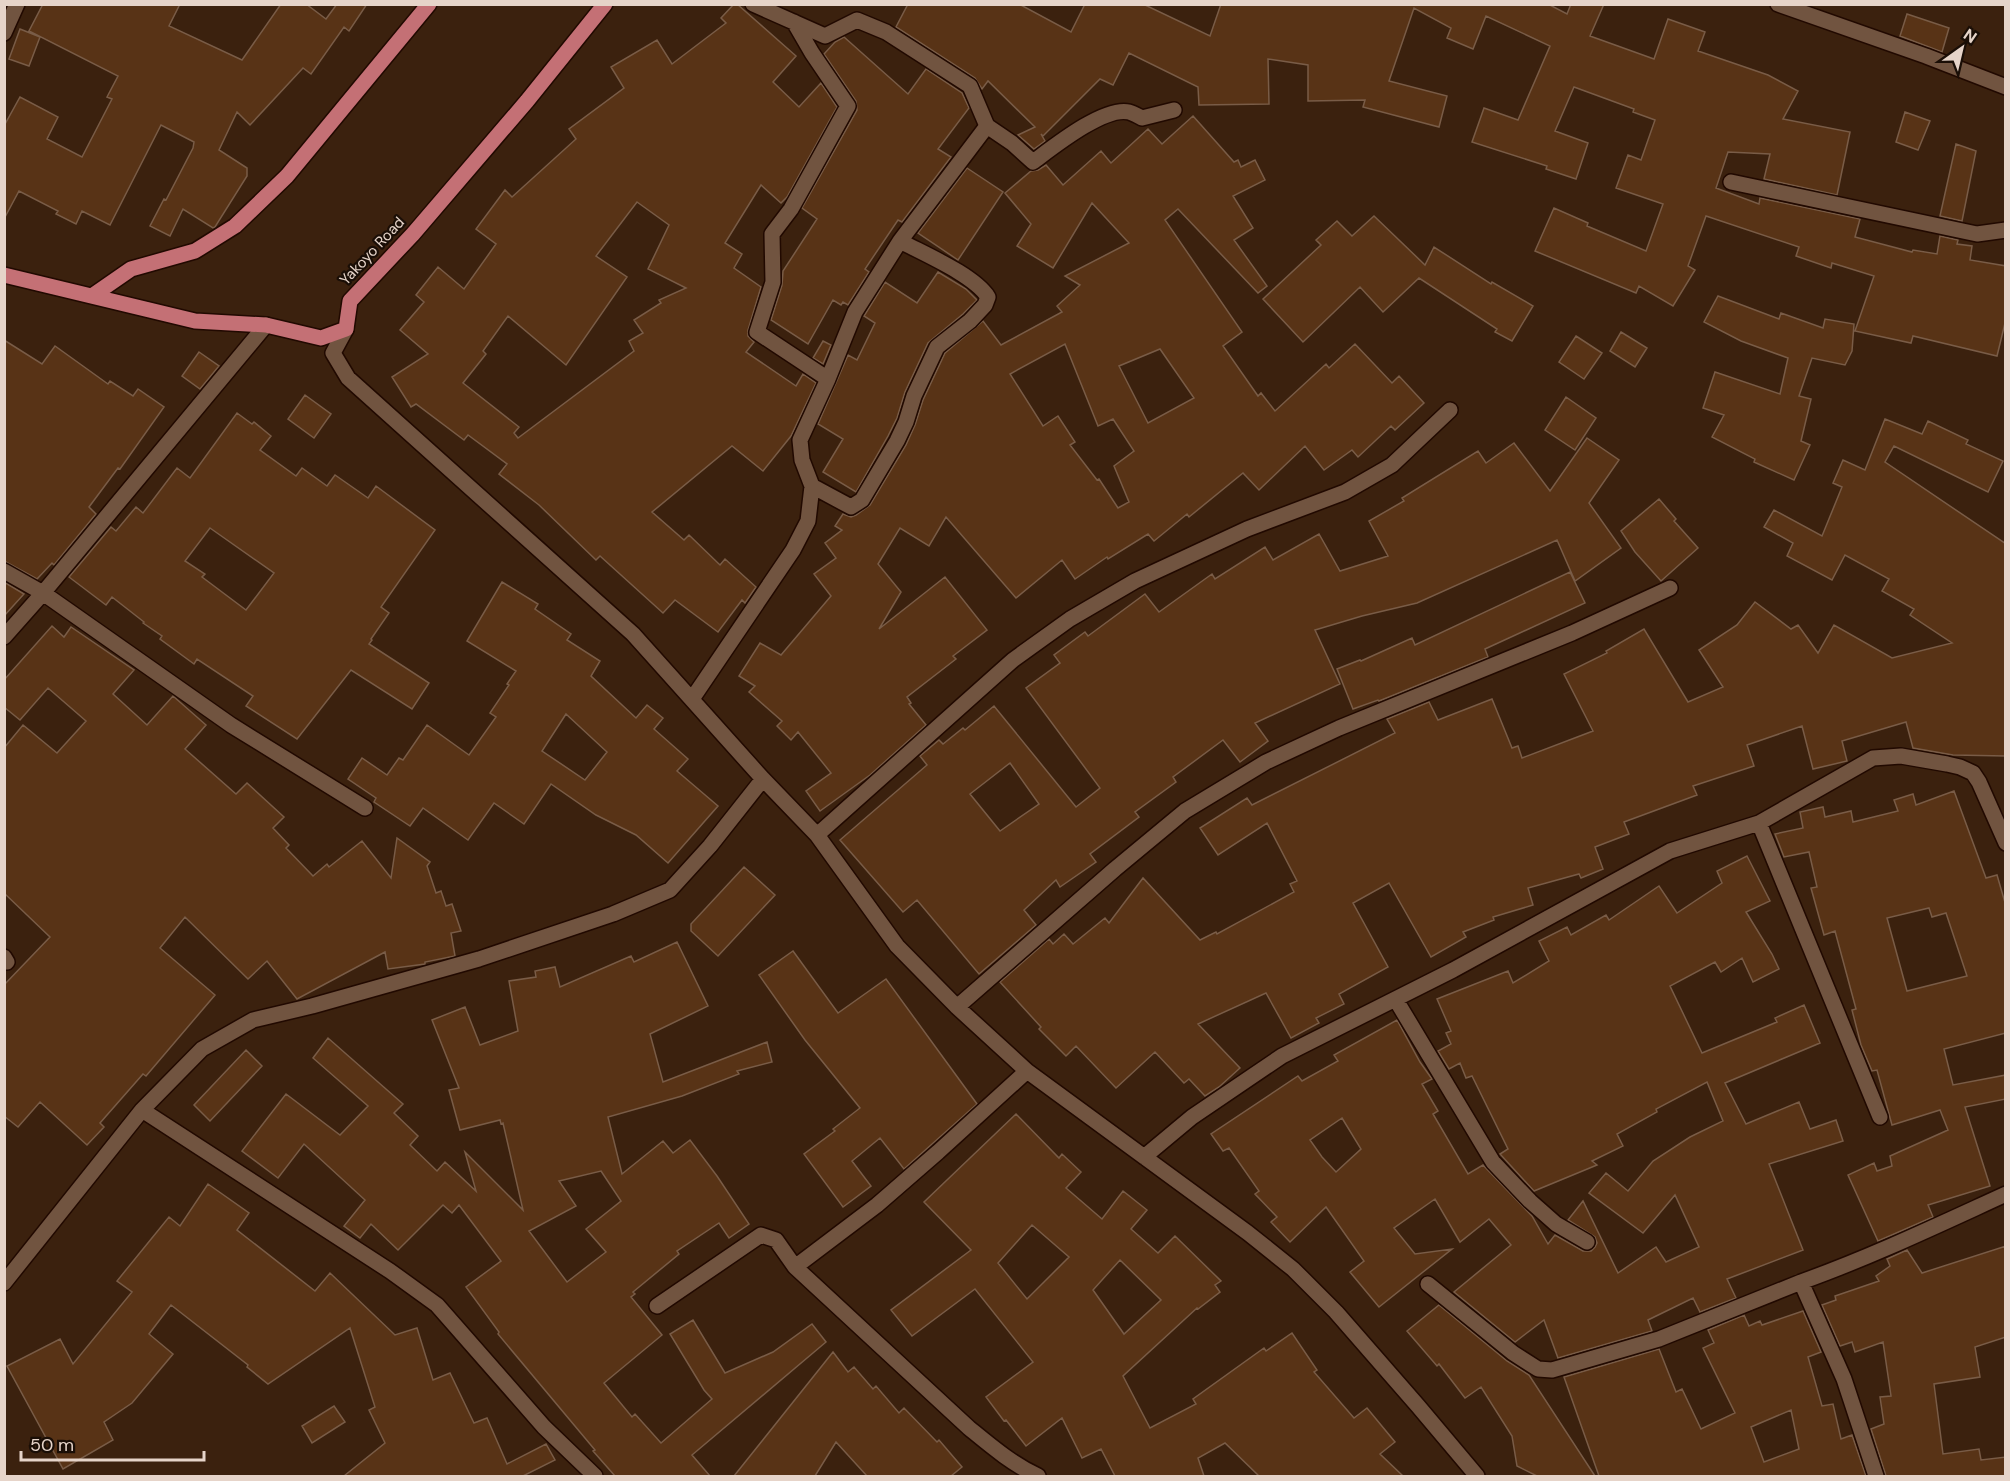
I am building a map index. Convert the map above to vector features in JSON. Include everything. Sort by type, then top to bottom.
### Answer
[{"type":"main road","points":[[92,296],[131,269],[195,251],[236,226],[287,176],[429,4]]},
{"type":"main road","name":"Yakoyo Road","points":[[346,329],[350,301],[413,234],[527,101],[605,4]]},
{"type":"main road","points":[[4,275],[195,321],[266,325],[321,338],[346,329]]},
{"type":"street","points":[[4,33],[17,4]]},
{"type":"street","points":[[753,4],[825,36],[857,20],[886,32],[970,86],[987,126],[1012,143],[1033,162],[1080,128],[1117,111],[1129,112],[1142,118],[1174,110]]},
{"type":"street","points":[[1778,4],[2006,87]]},
{"type":"street","points":[[794,22],[848,106],[791,209],[772,234],[773,282],[757,332],[828,379]]},
{"type":"street","points":[[692,699],[793,550],[808,521],[812,486],[801,460],[800,440],[855,312],[900,241],[987,126]]},
{"type":"street","points":[[1731,183],[1977,234],[2006,230]]},
{"type":"street","points":[[812,486],[851,507],[862,500],[897,441],[914,396],[937,347],[985,306],[988,297],[984,290],[900,241]]},
{"type":"street","points":[[4,637],[266,325]]},
{"type":"street","points":[[346,329],[333,353],[348,378],[633,634],[763,779],[817,835],[897,946],[1027,1071],[1248,1233],[1293,1269],[1343,1321],[1477,1476]]},
{"type":"street","points":[[817,835],[1013,660],[1070,619],[1135,581],[1247,529],[1345,492],[1392,465],[1450,410]]},
{"type":"street","points":[[4,571],[43,593],[231,725],[366,808]]},
{"type":"street","points":[[957,1006],[1115,868],[1185,811],[1266,762],[1339,728],[1572,633],[1670,588]]},
{"type":"street","points":[[1144,1157],[1192,1117],[1282,1056],[1396,1000],[1670,850],[1759,823],[1874,758],[1901,756],[1960,767],[1973,773],[2006,843]]},
{"type":"street","points":[[4,1283],[142,1110],[202,1049],[253,1020],[312,1006],[478,959],[613,914],[670,890],[710,846],[763,779]]},
{"type":"street","points":[[1759,823],[1880,1117]]},
{"type":"street","points":[[1396,1000],[1493,1162],[1530,1201],[1556,1224],[1587,1242]]},
{"type":"street","points":[[795,1267],[877,1205],[1027,1071]]},
{"type":"street","points":[[142,1110],[390,1271],[437,1305],[544,1427],[595,1476]]},
{"type":"street","points":[[1428,1284],[1513,1353],[1538,1369],[1552,1370],[1659,1339],[1836,1270],[2006,1194]]},
{"type":"street","points":[[657,1306],[761,1235],[776,1240],[795,1267],[969,1428],[998,1452],[1024,1470],[1038,1476]]},
{"type":"street","points":[[1801,1282],[1844,1379],[1876,1476]]},
{"type":"building","points":[[43,4],[180,4],[169,26],[242,60],[281,4],[306,4],[326,19],[337,4],[367,4],[349,31],[344,27],[311,74],[303,68],[250,125],[237,112],[219,150],[247,168],[247,176],[215,227],[213,228],[183,209],[170,236],[150,226],[164,199],[166,200],[194,142],[161,125],[110,225],[82,211],[76,224],[56,214],[58,211],[19,191],[4,219],[4,126],[20,97],[58,117],[47,139],[82,157],[112,99],[107,97],[118,76],[29,31]]},
{"type":"building","points":[[734,4],[737,4],[796,56],[773,82],[799,107],[821,83],[837,107],[787,197],[781,203],[761,185],[725,243],[742,254],[734,268],[761,287],[748,330],[748,336],[754,342],[746,352],[796,386],[803,374],[816,383],[791,436],[763,471],[732,446],[652,512],[684,540],[689,535],[720,565],[725,559],[756,587],[745,603],[742,600],[718,632],[675,600],[663,613],[600,556],[596,560],[539,505],[499,474],[507,464],[468,435],[464,440],[416,404],[411,407],[392,377],[428,354],[400,330],[424,302],[416,295],[438,267],[464,289],[496,244],[476,229],[505,190],[512,197],[576,139],[569,129],[624,88],[611,67],[657,40],[672,64],[726,23],[721,18]],"holes":[[[637,202],[669,225],[648,269],[686,288],[659,300],[661,303],[634,320],[643,333],[629,341],[634,351],[518,438],[514,433],[519,427],[463,383],[486,354],[483,351],[508,316],[566,365],[627,277],[596,256]]]},
{"type":"building","points":[[908,4],[1019,4],[1071,32],[1085,4],[1143,4],[1210,36],[1221,4],[1548,4],[1567,14],[1571,4],[1604,4],[1590,36],[1654,59],[1668,19],[1705,32],[1698,51],[1768,75],[1798,91],[1783,119],[1850,132],[1837,195],[1764,179],[1770,154],[1728,152],[1716,188],[1759,204],[1760,198],[1860,219],[1855,237],[1912,252],[1913,250],[1937,254],[1940,236],[1958,240],[1957,244],[1972,246],[1970,260],[2006,266],[2006,319],[1997,356],[1913,336],[1911,343],[1855,331],[1874,276],[1832,263],[1831,268],[1796,256],[1799,247],[1706,216],[1688,266],[1695,270],[1673,306],[1639,286],[1636,293],[1535,251],[1554,208],[1588,223],[1587,226],[1646,251],[1663,204],[1616,188],[1628,155],[1641,160],[1655,120],[1633,112],[1634,109],[1574,87],[1555,131],[1588,143],[1576,179],[1546,169],[1547,166],[1472,142],[1484,108],[1518,120],[1550,46],[1486,16],[1473,49],[1447,38],[1451,28],[1414,8],[1389,81],[1447,96],[1439,127],[1363,107],[1365,100],[1308,101],[1308,65],[1268,59],[1269,104],[1199,105],[1198,87],[1129,53],[1113,85],[1100,79],[1043,136],[1041,134],[1045,141],[1034,149],[1018,135],[1035,127],[988,81],[982,89],[975,78],[896,27]]},
{"type":"building","points":[[1907,14],[1949,28],[1942,52],[1900,36]]},
{"type":"building","points":[[20,29],[40,37],[29,66],[9,59]]},
{"type":"building","points":[[844,37],[908,94],[926,69],[962,93],[969,108],[938,149],[951,157],[902,222],[898,220],[865,269],[869,272],[848,305],[843,302],[841,305],[833,300],[808,344],[771,320],[782,285],[783,271],[817,219],[802,208],[857,110],[856,101],[824,54],[835,42]]},
{"type":"building","points":[[1905,112],[1930,121],[1918,150],[1896,142]]},
{"type":"building","points":[[1193,116],[1234,162],[1238,160],[1241,167],[1255,160],[1265,180],[1233,196],[1253,228],[1234,240],[1267,286],[1258,293],[1178,209],[1165,220],[1242,332],[1223,346],[1258,396],[1261,393],[1275,411],[1326,364],[1329,368],[1355,344],[1392,383],[1399,376],[1424,403],[1395,430],[1391,426],[1358,457],[1352,450],[1324,470],[1305,446],[1259,490],[1243,473],[1189,517],[1187,514],[1154,541],[1148,534],[1108,559],[1107,557],[1075,579],[1062,560],[1016,598],[946,517],[929,546],[900,528],[878,564],[901,592],[879,629],[945,577],[987,630],[953,656],[956,659],[907,697],[911,703],[909,704],[926,725],[870,775],[820,811],[806,791],[831,773],[798,732],[791,740],[777,726],[782,721],[749,692],[755,686],[739,676],[760,643],[781,655],[831,596],[814,574],[836,558],[825,543],[842,530],[835,526],[843,514],[851,517],[870,505],[906,445],[923,400],[945,353],[983,321],[1001,345],[1062,312],[1057,306],[1080,285],[1065,276],[1129,243],[1092,203],[1053,268],[1017,246],[1031,224],[1005,193],[1031,171],[1046,165],[1063,185],[1101,151],[1111,163],[1148,129],[1162,144]],"holes":[[[1065,344],[1098,426],[1113,419],[1134,451],[1114,466],[1129,502],[1118,508],[1099,479],[1097,480],[1070,445],[1075,442],[1058,416],[1043,426],[1010,374]],[[1160,349],[1194,398],[1148,423],[1119,366]]]},
{"type":"building","points":[[1956,144],[1976,151],[1962,221],[1940,216]]},
{"type":"building","points":[[967,168],[1003,192],[958,260],[918,233]]},
{"type":"building","points":[[1374,216],[1425,265],[1434,247],[1491,284],[1492,282],[1533,306],[1512,341],[1495,332],[1497,329],[1419,278],[1383,312],[1360,287],[1303,342],[1263,299],[1321,245],[1316,240],[1337,221],[1352,236]]},
{"type":"building","points":[[938,272],[966,289],[977,300],[928,343],[905,392],[897,418],[856,492],[823,472],[843,439],[818,424],[848,355],[857,360],[875,323],[864,316],[885,282],[917,303]]},
{"type":"building","points":[[1718,296],[1779,319],[1781,313],[1823,328],[1825,319],[1854,324],[1852,351],[1845,365],[1812,358],[1799,396],[1811,399],[1801,441],[1810,445],[1794,480],[1754,462],[1755,459],[1712,437],[1724,415],[1703,408],[1715,372],[1780,394],[1788,358],[1741,341],[1704,322]]},
{"type":"building","points":[[1621,332],[1647,348],[1635,367],[1610,351]]},
{"type":"building","points":[[1576,336],[1602,353],[1584,379],[1559,362]]},
{"type":"building","points":[[4,340],[42,364],[55,346],[108,384],[110,381],[133,396],[138,389],[164,407],[120,469],[118,468],[89,507],[96,514],[54,565],[52,563],[37,579],[4,561]]},
{"type":"building","points":[[823,341],[831,345],[823,364],[813,358]]},
{"type":"building","points":[[199,352],[219,366],[200,389],[182,376]]},
{"type":"building","points":[[305,395],[331,414],[314,438],[288,419]]},
{"type":"building","points":[[1566,397],[1596,418],[1575,450],[1545,430]]},
{"type":"building","points":[[237,413],[252,424],[254,422],[271,436],[260,450],[296,476],[302,468],[327,486],[335,475],[368,498],[376,486],[435,530],[381,607],[389,613],[369,644],[429,683],[412,709],[351,670],[297,739],[246,706],[253,696],[197,659],[194,664],[160,639],[162,636],[112,597],[106,605],[69,577],[111,527],[116,531],[136,507],[143,513],[177,468],[190,478]],"holes":[[[210,528],[274,573],[246,610],[202,577],[205,574],[185,561]]]},
{"type":"building","points":[[1885,419],[1922,434],[1928,421],[1968,440],[1966,444],[2003,461],[1988,492],[1894,446],[1885,462],[2006,544],[2006,756],[1953,755],[1913,748],[1906,722],[1842,741],[1847,761],[1813,769],[1802,726],[1747,745],[1754,766],[1693,786],[1697,795],[1624,822],[1629,834],[1595,847],[1603,869],[1581,878],[1579,874],[1528,888],[1533,905],[1493,917],[1494,920],[1463,932],[1466,937],[1431,957],[1389,883],[1353,903],[1388,967],[1339,994],[1344,1004],[1316,1018],[1319,1023],[1291,1038],[1266,993],[1198,1024],[1240,1068],[1205,1096],[1189,1079],[1184,1083],[1155,1052],[1116,1088],[1076,1046],[1066,1056],[1039,1029],[1041,1027],[1000,982],[1049,939],[1053,944],[1064,934],[1073,944],[1105,918],[1109,923],[1143,878],[1200,940],[1216,932],[1217,934],[1294,892],[1290,884],[1297,881],[1267,823],[1218,855],[1200,828],[1247,798],[1252,805],[1395,733],[1387,719],[1429,702],[1438,720],[1492,699],[1512,748],[1518,746],[1522,758],[1593,731],[1564,674],[1607,653],[1606,651],[1644,629],[1688,702],[1723,687],[1699,650],[1737,625],[1755,602],[1791,629],[1798,625],[1818,653],[1834,625],[1892,658],[1952,643],[1910,615],[1914,609],[1882,591],[1889,579],[1845,555],[1832,580],[1787,556],[1793,543],[1764,527],[1774,510],[1822,536],[1842,487],[1833,483],[1843,460],[1865,470]]},
{"type":"building","points":[[1587,438],[1619,460],[1589,503],[1621,548],[1575,581],[1557,540],[1417,603],[1315,630],[1340,684],[1255,723],[1268,741],[1240,762],[1223,740],[1173,777],[1176,782],[1135,812],[1139,817],[1090,854],[1096,862],[1060,887],[1056,880],[1024,910],[1036,925],[979,974],[917,900],[903,912],[840,840],[927,765],[920,756],[939,740],[943,744],[963,728],[965,730],[994,706],[1076,807],[1100,788],[1026,688],[1060,663],[1054,655],[1085,632],[1088,636],[1145,594],[1159,612],[1212,574],[1215,579],[1265,547],[1273,560],[1319,534],[1340,571],[1388,556],[1369,521],[1404,501],[1402,498],[1478,451],[1486,463],[1514,443],[1550,491]],"holes":[[[1010,763],[1039,804],[1000,831],[970,794]]]},
{"type":"building","points":[[1659,499],[1676,519],[1674,521],[1698,548],[1661,581],[1635,552],[1621,531]]},
{"type":"building","points":[[1570,572],[1585,603],[1485,649],[1488,657],[1379,701],[1353,709],[1337,669],[1412,638],[1415,645]]},
{"type":"building","points":[[4,582],[24,594],[4,616]]},
{"type":"building","points":[[502,582],[538,604],[535,609],[571,634],[567,640],[600,661],[591,676],[636,718],[647,705],[663,718],[654,729],[688,759],[677,771],[718,806],[668,863],[636,835],[596,815],[551,784],[524,824],[494,803],[468,840],[423,808],[410,826],[374,802],[376,798],[348,779],[362,758],[387,775],[399,758],[403,760],[427,725],[469,755],[496,717],[490,713],[516,671],[467,641]],"holes":[[[566,714],[607,752],[585,780],[542,751]]]},
{"type":"building","points":[[52,626],[64,637],[71,627],[134,670],[113,694],[147,725],[173,696],[206,725],[185,749],[236,794],[247,783],[284,817],[273,828],[289,845],[286,848],[313,876],[327,864],[329,867],[362,841],[391,878],[397,838],[430,862],[427,866],[436,893],[441,891],[446,906],[452,904],[461,931],[451,933],[455,956],[425,962],[425,964],[388,969],[385,952],[297,999],[267,961],[248,979],[185,917],[160,948],[215,995],[146,1076],[143,1074],[100,1123],[104,1127],[87,1145],[40,1102],[18,1127],[4,1116],[4,985],[50,937],[4,893],[4,748],[23,725],[57,753],[86,721],[48,688],[20,720],[4,707],[4,680]]},
{"type":"building","points":[[1954,791],[1986,878],[1997,875],[2006,906],[2006,1033],[1944,1049],[1953,1085],[2006,1075],[2006,1099],[1965,1107],[1990,1186],[1928,1205],[1933,1217],[1878,1241],[1848,1175],[1874,1163],[1877,1171],[1892,1166],[1890,1156],[1948,1130],[1940,1110],[1892,1125],[1877,1070],[1872,1071],[1861,1045],[1852,1010],[1856,1009],[1835,931],[1824,935],[1811,888],[1817,887],[1809,852],[1784,857],[1775,834],[1803,828],[1800,812],[1823,807],[1825,817],[1851,811],[1853,822],[1898,811],[1894,800],[1913,794],[1916,805]],"holes":[[[1929,908],[1932,917],[1946,913],[1967,976],[1907,991],[1887,918]]]},
{"type":"building","points":[[1747,856],[1770,901],[1746,912],[1779,969],[1753,982],[1742,958],[1721,972],[1715,962],[1670,986],[1702,1053],[1777,1022],[1775,1018],[1804,1005],[1820,1043],[1725,1083],[1746,1124],[1799,1102],[1810,1129],[1836,1120],[1843,1141],[1769,1164],[1803,1250],[1727,1279],[1736,1298],[1700,1312],[1693,1298],[1648,1320],[1652,1331],[1558,1358],[1544,1320],[1515,1342],[1454,1292],[1511,1245],[1489,1219],[1460,1242],[1435,1199],[1394,1228],[1415,1254],[1452,1249],[1379,1307],[1350,1272],[1364,1261],[1326,1207],[1290,1242],[1271,1222],[1277,1217],[1255,1194],[1259,1191],[1229,1148],[1223,1151],[1211,1134],[1298,1076],[1302,1081],[1338,1061],[1334,1055],[1397,1020],[1432,1079],[1422,1084],[1438,1111],[1433,1114],[1468,1174],[1483,1165],[1532,1216],[1548,1244],[1555,1235],[1583,1251],[1591,1251],[1595,1247],[1597,1243],[1595,1237],[1568,1220],[1583,1201],[1618,1273],[1656,1247],[1666,1262],[1699,1247],[1675,1195],[1643,1233],[1589,1193],[1606,1173],[1628,1191],[1653,1161],[1690,1137],[1723,1121],[1707,1082],[1656,1109],[1657,1112],[1617,1134],[1623,1146],[1592,1161],[1597,1165],[1534,1191],[1500,1154],[1508,1149],[1472,1076],[1466,1078],[1460,1063],[1449,1069],[1438,1051],[1451,1044],[1446,1033],[1451,1031],[1437,999],[1508,971],[1513,983],[1549,961],[1539,941],[1567,927],[1571,935],[1606,915],[1609,920],[1659,886],[1677,913],[1722,883],[1717,871]],"holes":[[[1342,1118],[1361,1149],[1336,1172],[1310,1140]]]},
{"type":"building","points":[[744,867],[775,895],[718,956],[691,931],[691,924]]},
{"type":"building","points":[[677,942],[708,1006],[650,1034],[663,1082],[767,1042],[772,1062],[737,1071],[739,1074],[682,1096],[608,1117],[622,1174],[663,1141],[673,1153],[690,1140],[749,1224],[729,1238],[719,1223],[677,1251],[679,1254],[633,1292],[635,1294],[631,1297],[662,1335],[604,1383],[632,1417],[635,1414],[661,1443],[712,1399],[704,1390],[670,1334],[693,1320],[725,1373],[773,1352],[812,1324],[826,1342],[692,1455],[710,1476],[615,1476],[498,1334],[499,1332],[466,1287],[501,1261],[459,1205],[452,1213],[443,1205],[398,1250],[371,1224],[360,1238],[344,1226],[365,1200],[304,1144],[278,1178],[242,1151],[286,1094],[340,1135],[368,1106],[313,1058],[328,1038],[403,1104],[394,1113],[418,1136],[410,1145],[437,1171],[445,1162],[476,1191],[465,1152],[523,1210],[503,1123],[501,1124],[500,1120],[460,1130],[449,1090],[459,1088],[432,1020],[465,1007],[480,1045],[518,1031],[509,981],[536,977],[535,971],[555,967],[560,987],[631,956],[634,962]],"holes":[[[601,1171],[621,1201],[586,1229],[606,1252],[567,1282],[529,1231],[576,1206],[559,1181]]]},
{"type":"building","points":[[793,951],[838,1013],[886,979],[977,1104],[904,1169],[880,1138],[852,1161],[871,1186],[843,1207],[804,1154],[835,1131],[833,1129],[860,1108],[805,1040],[759,975]]},
{"type":"building","points":[[246,1050],[262,1066],[210,1121],[194,1105]]},
{"type":"building","points":[[1016,1114],[1059,1158],[1062,1154],[1081,1172],[1066,1188],[1102,1219],[1123,1191],[1147,1210],[1131,1229],[1158,1253],[1175,1236],[1221,1281],[1215,1285],[1220,1292],[1197,1308],[1123,1376],[1150,1428],[1196,1404],[1193,1399],[1264,1348],[1266,1351],[1292,1333],[1317,1370],[1314,1372],[1354,1418],[1367,1408],[1395,1442],[1380,1454],[1403,1476],[1259,1476],[1225,1443],[1198,1458],[1204,1476],[1115,1476],[1101,1449],[1082,1458],[1062,1418],[1026,1446],[986,1397],[1033,1362],[975,1289],[912,1336],[891,1310],[971,1250],[924,1202]],"holes":[[[1032,1225],[1069,1257],[1027,1299],[998,1263]],[[1120,1260],[1161,1300],[1124,1334],[1093,1290]]]},
{"type":"building","points":[[208,1184],[249,1213],[237,1230],[315,1291],[330,1273],[395,1335],[417,1328],[433,1380],[450,1373],[474,1423],[487,1418],[507,1464],[546,1444],[555,1460],[523,1476],[344,1476],[385,1443],[369,1410],[375,1407],[350,1328],[268,1384],[247,1367],[248,1365],[171,1305],[149,1334],[173,1354],[132,1403],[104,1422],[113,1440],[63,1469],[7,1366],[60,1339],[73,1364],[132,1292],[117,1281],[169,1217],[180,1226]]},
{"type":"building","points":[[2006,1246],[2006,1337],[1975,1347],[1980,1377],[1934,1384],[1943,1454],[1979,1449],[1981,1460],[2006,1457],[2006,1476],[1886,1476],[1871,1429],[1884,1424],[1880,1397],[1891,1396],[1883,1342],[1855,1352],[1852,1342],[1840,1346],[1822,1305],[1836,1300],[1835,1296],[1879,1281],[1876,1276],[1890,1266],[1887,1259],[1907,1250],[1922,1273]]},
{"type":"building","points":[[1439,1305],[1507,1361],[1529,1375],[1595,1476],[1537,1476],[1517,1466],[1512,1436],[1481,1387],[1465,1398],[1439,1364],[1437,1366],[1407,1331]]},
{"type":"building","points":[[1803,1311],[1821,1352],[1808,1357],[1822,1406],[1833,1404],[1841,1439],[1852,1435],[1866,1476],[1599,1476],[1564,1377],[1659,1349],[1676,1392],[1682,1389],[1701,1429],[1735,1413],[1703,1348],[1714,1343],[1708,1330],[1744,1315],[1749,1326],[1760,1321],[1762,1325]],"holes":[[[1791,1410],[1799,1449],[1764,1462],[1751,1427]]]},
{"type":"building","points":[[833,1352],[848,1372],[854,1367],[873,1389],[876,1386],[899,1413],[904,1408],[937,1442],[939,1440],[962,1467],[951,1476],[867,1476],[836,1442],[815,1476],[734,1476]]},
{"type":"building","points":[[334,1406],[345,1422],[312,1443],[302,1426]]}]
